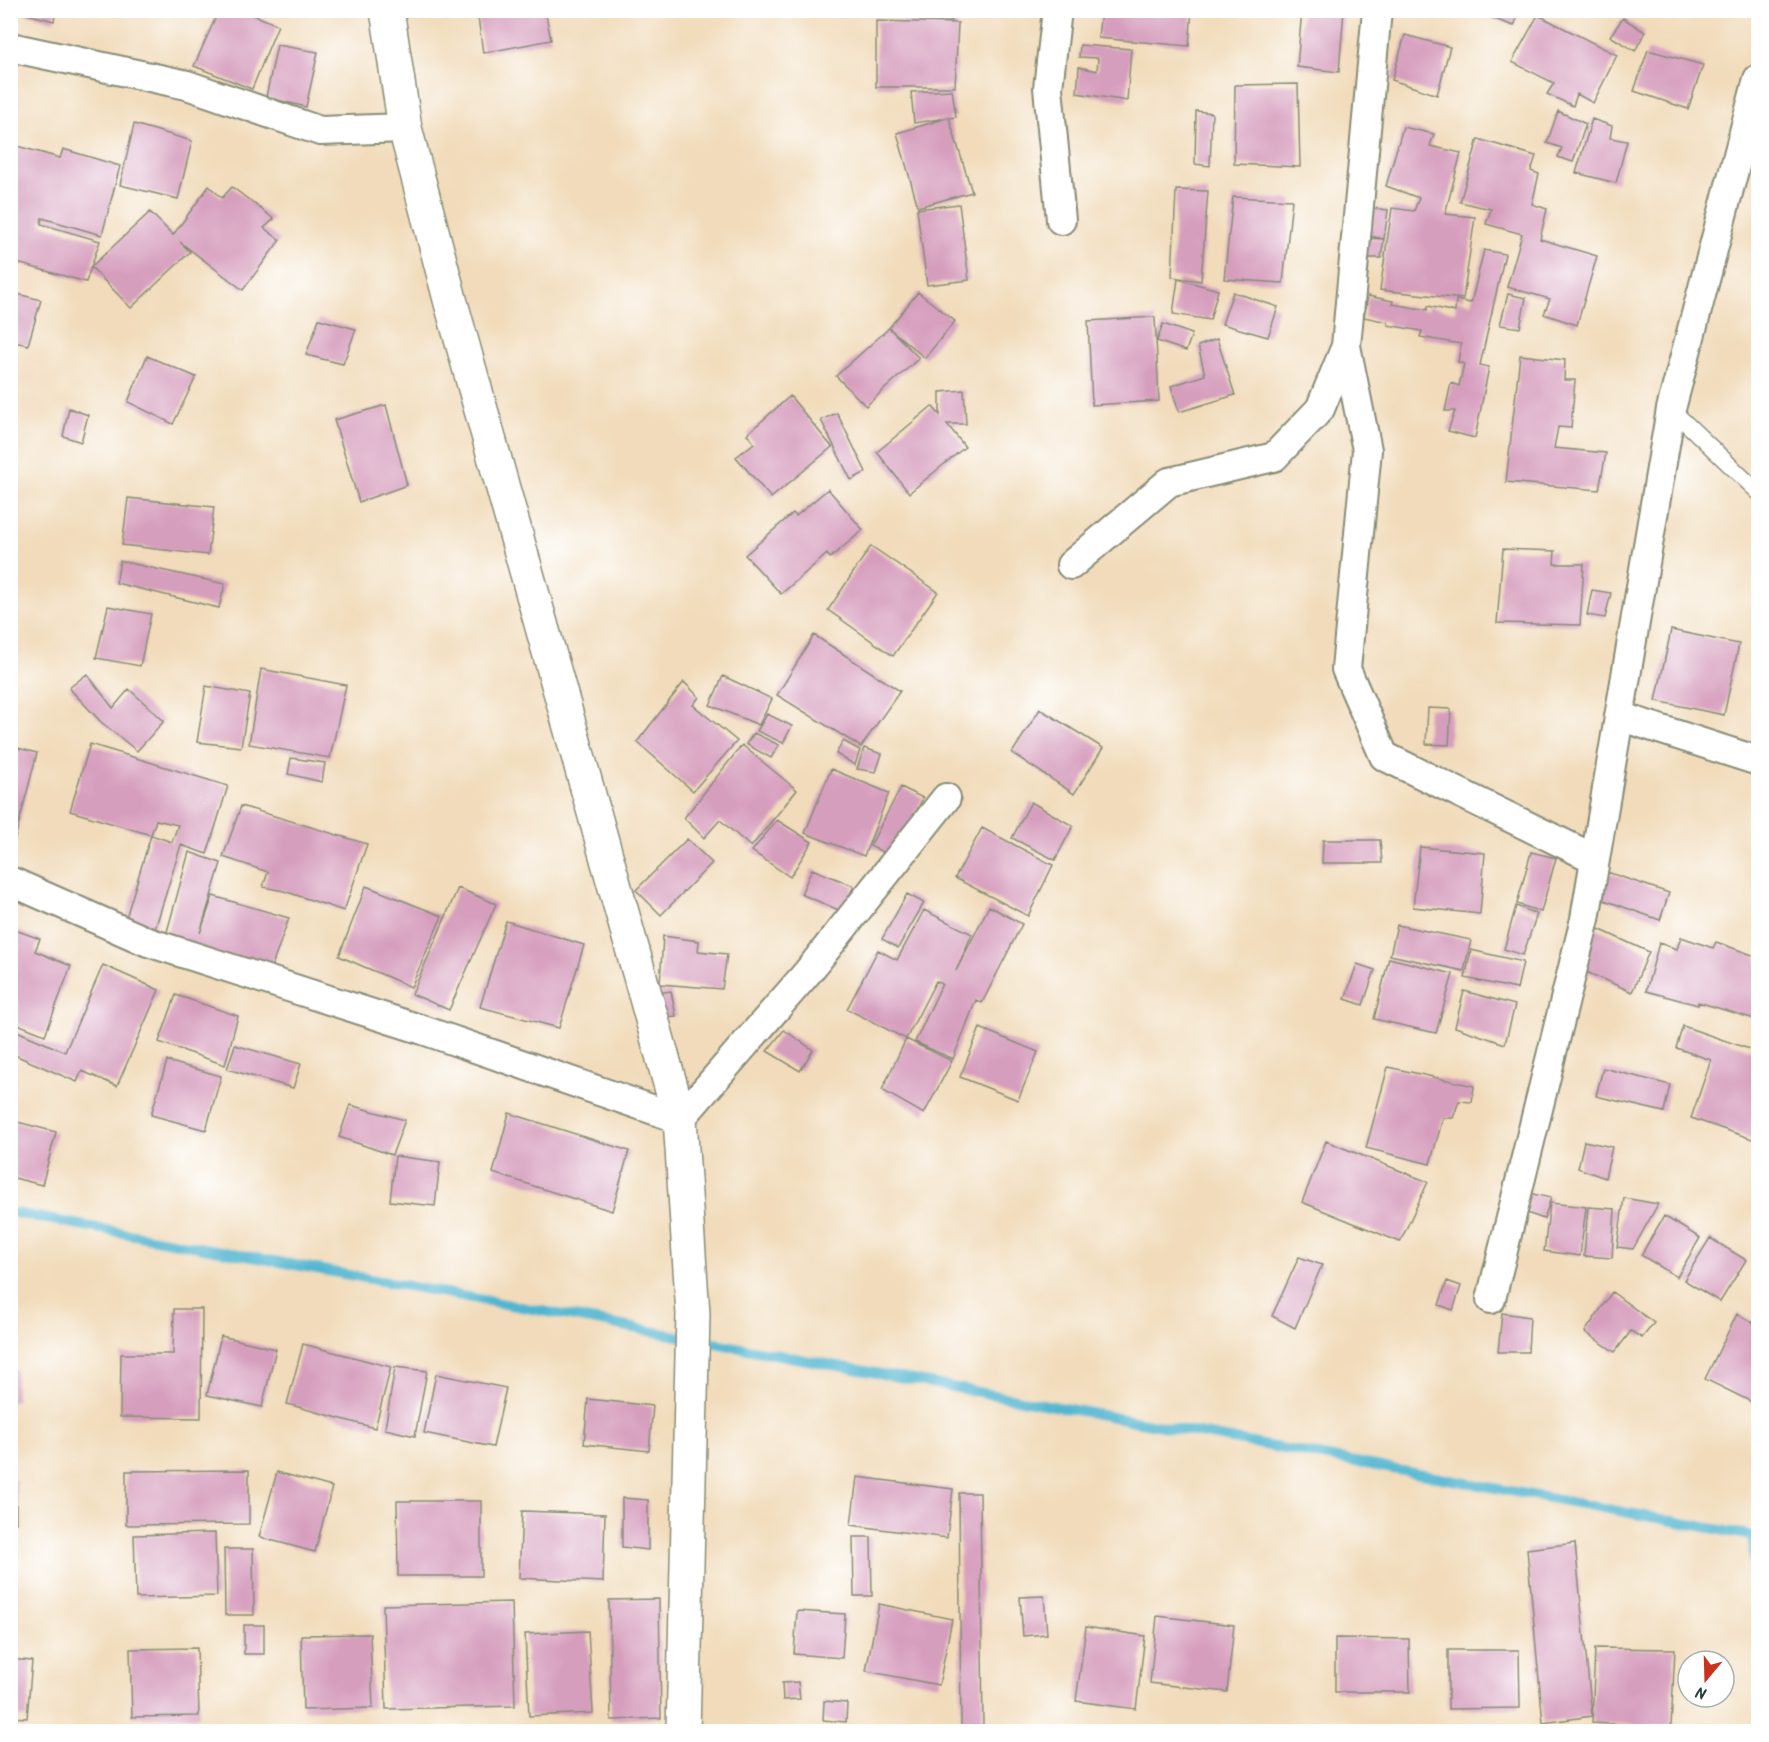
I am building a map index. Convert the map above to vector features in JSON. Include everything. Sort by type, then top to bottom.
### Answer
[{"type":"street","points":[[387,10],[405,128],[454,314],[680,1119],[693,1314],[684,1731]]},
{"type":"street","points":[[1057,10],[1048,88],[1060,220]]},
{"type":"street","points":[[1377,10],[1346,346],[1367,450],[1346,669],[1384,756],[1595,859]]},
{"type":"street","points":[[10,47],[187,85],[320,131],[405,128]]},
{"type":"street","points":[[1491,1299],[1585,920],[1671,409],[1758,79]]},
{"type":"street","points":[[1071,565],[1169,482],[1274,457],[1320,409],[1346,346]]},
{"type":"street","points":[[1619,716],[1758,761]]},
{"type":"street","points":[[680,1119],[807,973],[946,798]]},
{"type":"street","points":[[10,881],[148,942],[423,1030],[680,1119]]},
{"type":"lane","points":[[1671,409],[1758,492]]},
{"type":"building","points":[[11,10],[56,10],[54,21]]},
{"type":"building","points":[[159,10],[189,10],[187,17]]},
{"type":"building","points":[[219,10],[241,10],[278,25],[252,89],[194,66]]},
{"type":"building","points":[[477,10],[545,10],[551,40],[483,53]]},
{"type":"building","points":[[865,10],[953,10],[952,21],[865,14]]},
{"type":"building","points":[[1101,10],[1192,10],[1189,46],[1098,38]]},
{"type":"building","points":[[1302,10],[1344,10],[1339,72],[1297,67]]},
{"type":"building","points":[[1469,10],[1520,10],[1514,26]]},
{"type":"building","points":[[1538,15],[1617,55],[1593,103],[1577,94],[1573,106],[1547,94],[1554,83],[1512,62]]},
{"type":"building","points":[[1623,18],[1645,32],[1635,51],[1610,36]]},
{"type":"building","points":[[876,21],[958,23],[955,87],[876,87]]},
{"type":"building","points":[[1405,35],[1450,47],[1437,95],[1392,80]]},
{"type":"building","points":[[277,45],[318,52],[306,107],[266,97]]},
{"type":"building","points":[[1080,45],[1131,49],[1127,101],[1077,93],[1079,67],[1097,71],[1098,58],[1079,57]]},
{"type":"building","points":[[1648,50],[1703,65],[1688,109],[1634,91]]},
{"type":"building","points":[[1298,84],[1300,167],[1234,164],[1235,85]]},
{"type":"building","points":[[952,90],[956,117],[949,118],[972,192],[918,207],[897,133],[947,118],[914,123],[911,92]]},
{"type":"building","points":[[1196,111],[1212,113],[1210,166],[1195,164]]},
{"type":"building","points":[[1558,111],[1586,124],[1573,162],[1558,157],[1562,148],[1547,143]]},
{"type":"building","points":[[1592,119],[1612,126],[1610,138],[1627,141],[1616,183],[1576,173]]},
{"type":"building","points":[[134,124],[192,141],[178,199],[120,185]]},
{"type":"building","points":[[1403,127],[1434,134],[1430,146],[1461,153],[1445,214],[1475,217],[1463,299],[1380,290],[1392,208],[1414,211],[1419,198],[1386,186]]},
{"type":"building","points":[[1478,139],[1536,156],[1531,171],[1539,174],[1532,204],[1547,209],[1540,239],[1597,256],[1577,325],[1544,314],[1550,299],[1507,287],[1522,234],[1486,224],[1491,209],[1460,202]]},
{"type":"building","points":[[10,144],[60,158],[63,149],[120,166],[102,235],[42,218],[41,224],[100,241],[86,282],[10,261]]},
{"type":"building","points":[[209,186],[222,198],[232,187],[274,219],[264,228],[280,240],[243,290],[180,242],[190,252],[131,308],[91,267],[150,212],[173,235]]},
{"type":"building","points":[[1176,190],[1208,191],[1201,281],[1172,277]]},
{"type":"building","points":[[1233,197],[1292,200],[1283,283],[1224,279]]},
{"type":"building","points":[[959,204],[969,280],[927,285],[917,209]]},
{"type":"building","points":[[1372,208],[1388,210],[1384,239],[1366,235]]},
{"type":"building","points":[[1365,238],[1384,239],[1381,258],[1364,258]]},
{"type":"building","points":[[1484,250],[1505,254],[1480,365],[1489,367],[1475,438],[1448,431],[1455,411],[1445,411],[1451,383],[1459,386],[1464,364],[1458,362],[1461,344],[1420,337],[1422,331],[1388,325],[1388,322],[1364,317],[1368,296],[1393,301],[1392,304],[1427,310],[1428,306],[1455,312],[1456,300],[1471,303]]},
{"type":"building","points":[[1178,279],[1218,290],[1210,320],[1173,314]]},
{"type":"building","points":[[10,292],[41,300],[28,345],[10,341]]},
{"type":"building","points":[[918,292],[955,321],[925,358],[889,328]]},
{"type":"building","points":[[1233,292],[1278,307],[1268,337],[1222,324]]},
{"type":"building","points":[[1508,294],[1526,298],[1520,328],[1500,325]]},
{"type":"building","points":[[1155,317],[1159,401],[1092,405],[1088,321]]},
{"type":"building","points":[[319,319],[356,329],[343,364],[306,355]]},
{"type":"building","points":[[1163,324],[1192,334],[1186,351],[1157,341]]},
{"type":"building","points":[[889,328],[919,358],[866,406],[836,376]]},
{"type":"building","points":[[1217,339],[1235,395],[1179,412],[1171,386],[1205,375],[1198,346]]},
{"type":"building","points":[[1520,355],[1565,360],[1564,380],[1575,380],[1571,428],[1558,427],[1554,448],[1606,453],[1599,490],[1506,482]]},
{"type":"building","points":[[147,356],[196,377],[173,424],[128,402]]},
{"type":"building","points":[[964,390],[966,424],[947,424],[965,447],[909,493],[877,452],[932,406],[940,415],[940,392]]},
{"type":"building","points":[[790,396],[832,447],[771,498],[736,457],[754,443],[747,434]]},
{"type":"building","points":[[386,405],[407,485],[359,502],[334,420]]},
{"type":"building","points":[[69,408],[88,415],[81,442],[63,436]]},
{"type":"building","points":[[837,413],[866,472],[851,480],[821,420]]},
{"type":"building","points":[[828,489],[863,530],[830,558],[827,554],[781,594],[745,555],[793,513],[796,516]]},
{"type":"building","points":[[128,498],[214,507],[208,555],[122,545]]},
{"type":"building","points":[[871,546],[938,592],[893,656],[828,610]]},
{"type":"building","points":[[1503,549],[1555,551],[1554,564],[1584,564],[1580,625],[1497,623]]},
{"type":"building","points":[[120,561],[225,584],[219,608],[116,583]]},
{"type":"building","points":[[1592,590],[1611,593],[1605,618],[1587,615]]},
{"type":"building","points":[[108,606],[151,614],[140,666],[96,658]]},
{"type":"building","points":[[1671,630],[1739,644],[1724,715],[1656,701]]},
{"type":"building","points":[[814,635],[900,691],[861,747],[777,695]]},
{"type":"building","points":[[261,669],[346,685],[330,758],[249,744]]},
{"type":"building","points":[[87,674],[113,708],[129,689],[164,721],[137,751],[101,722],[69,688]]},
{"type":"building","points":[[723,676],[772,699],[759,725],[710,705]]},
{"type":"building","points":[[684,682],[699,697],[693,705],[737,741],[693,791],[637,742]]},
{"type":"building","points":[[206,686],[250,694],[241,747],[197,742]]},
{"type":"building","points":[[1428,708],[1451,709],[1449,745],[1426,744]]},
{"type":"building","points":[[1040,709],[1103,748],[1074,794],[1012,753]]},
{"type":"building","points":[[767,714],[792,726],[783,743],[757,731]]},
{"type":"building","points":[[754,733],[779,745],[771,758],[746,744]]},
{"type":"building","points":[[843,741],[860,750],[855,765],[836,754]]},
{"type":"building","points":[[90,744],[228,786],[207,854],[181,845],[155,929],[125,921],[151,835],[70,811]],"holes":[[[156,820],[178,825],[172,842],[151,835]]]},
{"type":"building","points":[[742,745],[797,790],[751,847],[720,820],[704,838],[684,818]]},
{"type":"building","points":[[10,746],[37,753],[11,854],[10,854]]},
{"type":"building","points":[[864,748],[882,754],[876,772],[857,769]]},
{"type":"building","points":[[291,758],[325,763],[322,782],[288,774]]},
{"type":"building","points":[[831,769],[889,793],[864,856],[805,833]]},
{"type":"building","points":[[901,787],[923,798],[893,857],[870,846]]},
{"type":"building","points":[[1031,802],[1073,826],[1055,860],[1012,838]]},
{"type":"building","points":[[241,806],[367,844],[344,911],[284,891],[263,887],[268,872],[223,857]]},
{"type":"building","points":[[777,820],[812,842],[790,877],[752,851]]},
{"type":"building","points":[[982,828],[1053,865],[1028,916],[955,878]]},
{"type":"building","points":[[687,839],[712,863],[661,915],[636,890]]},
{"type":"building","points":[[1323,840],[1380,840],[1382,863],[1322,863]]},
{"type":"building","points":[[1420,847],[1485,853],[1480,914],[1413,907]]},
{"type":"building","points":[[189,852],[221,863],[200,933],[213,896],[289,918],[268,977],[165,939]]},
{"type":"building","points":[[1531,852],[1556,858],[1541,912],[1517,904]]},
{"type":"building","points":[[812,869],[854,886],[841,911],[801,894]]},
{"type":"building","points":[[1607,872],[1669,893],[1660,920],[1601,899]]},
{"type":"building","points":[[366,886],[442,916],[411,987],[339,956]]},
{"type":"building","points":[[458,888],[496,904],[449,1010],[412,994]]},
{"type":"building","points":[[907,894],[924,903],[898,948],[882,939]]},
{"type":"building","points":[[989,906],[1022,924],[982,1003],[976,1000],[953,1059],[915,1042],[942,984],[936,981],[906,1039],[847,1009],[878,950],[897,960],[924,910],[972,934],[956,971]]},
{"type":"building","points":[[1516,906],[1537,914],[1523,955],[1504,949]]},
{"type":"building","points":[[506,921],[584,945],[559,1028],[480,1007]]},
{"type":"building","points":[[1397,925],[1471,940],[1464,971],[1390,955]]},
{"type":"building","points":[[1592,926],[1649,952],[1632,992],[1575,967]]},
{"type":"building","points":[[10,928],[40,939],[35,951],[71,966],[45,1035],[10,1021]]},
{"type":"building","points":[[663,936],[699,941],[698,951],[727,954],[722,989],[660,984]]},
{"type":"building","points":[[1681,937],[1713,948],[1716,942],[1758,957],[1758,1020],[1698,1002],[1698,1005],[1646,991],[1659,943],[1677,949]]},
{"type":"building","points":[[1471,950],[1523,962],[1517,989],[1465,978]]},
{"type":"building","points":[[1389,958],[1453,974],[1436,1033],[1374,1019]]},
{"type":"building","points":[[1357,964],[1375,970],[1363,1005],[1345,999]]},
{"type":"building","points":[[103,965],[159,990],[117,1086],[82,1071],[77,1082],[10,1053],[10,1028],[65,1052]]},
{"type":"building","points":[[671,991],[676,1016],[655,1018],[650,994]]},
{"type":"building","points":[[1464,991],[1515,1005],[1505,1044],[1455,1027]]},
{"type":"building","points":[[176,995],[238,1016],[225,1065],[159,1042]]},
{"type":"building","points":[[1683,1026],[1758,1052],[1758,1141],[1691,1118],[1711,1060],[1676,1048]]},
{"type":"building","points":[[980,1028],[1038,1052],[1018,1100],[960,1077]]},
{"type":"building","points":[[784,1030],[813,1050],[800,1071],[767,1051]]},
{"type":"building","points":[[906,1039],[952,1061],[924,1114],[882,1090]]},
{"type":"building","points":[[235,1045],[301,1064],[293,1088],[227,1069]]},
{"type":"building","points":[[167,1061],[221,1076],[206,1130],[151,1115]]},
{"type":"building","points":[[1388,1067],[1474,1086],[1472,1102],[1459,1101],[1453,1118],[1443,1118],[1430,1164],[1366,1148]]},
{"type":"building","points":[[1603,1068],[1670,1085],[1664,1112],[1596,1096]]},
{"type":"building","points":[[350,1105],[405,1120],[392,1155],[339,1137]]},
{"type":"building","points":[[509,1113],[629,1151],[612,1211],[493,1173]]},
{"type":"building","points":[[10,1120],[56,1132],[42,1185],[10,1177]]},
{"type":"building","points":[[1326,1141],[1428,1182],[1400,1242],[1302,1202]]},
{"type":"building","points":[[1584,1141],[1612,1147],[1605,1178],[1578,1168]]},
{"type":"building","points":[[395,1156],[440,1162],[435,1206],[390,1201]]},
{"type":"building","points":[[1524,1192],[1551,1198],[1544,1219],[1518,1210]]},
{"type":"building","points":[[1624,1198],[1658,1204],[1633,1249],[1617,1247]]},
{"type":"building","points":[[1550,1203],[1586,1207],[1580,1256],[1544,1251]]},
{"type":"building","points":[[1588,1207],[1615,1209],[1612,1258],[1584,1256]]},
{"type":"building","points":[[1664,1216],[1700,1238],[1677,1277],[1641,1255]]},
{"type":"building","points":[[1710,1238],[1746,1260],[1720,1302],[1684,1280]]},
{"type":"building","points":[[1299,1257],[1322,1265],[1295,1328],[1272,1316]]},
{"type":"building","points":[[1447,1281],[1461,1286],[1453,1310],[1439,1305]]},
{"type":"building","points":[[1612,1292],[1654,1323],[1642,1338],[1631,1331],[1615,1352],[1585,1332]]},
{"type":"building","points":[[174,1309],[202,1309],[201,1418],[120,1417],[121,1354],[173,1354]]},
{"type":"building","points":[[1502,1313],[1530,1317],[1528,1352],[1498,1352]]},
{"type":"building","points":[[1737,1314],[1758,1325],[1758,1405],[1705,1379]]},
{"type":"building","points":[[221,1336],[276,1349],[262,1407],[207,1395]]},
{"type":"building","points":[[303,1344],[391,1367],[375,1428],[287,1404]]},
{"type":"building","points":[[395,1367],[427,1371],[415,1436],[385,1429]]},
{"type":"building","points":[[10,1371],[16,1371],[16,1401],[10,1401]]},
{"type":"building","points":[[436,1374],[506,1388],[493,1447],[424,1433]]},
{"type":"building","points":[[588,1399],[653,1406],[649,1451],[584,1444]]},
{"type":"building","points":[[249,1470],[249,1524],[126,1525],[126,1471]]},
{"type":"building","points":[[277,1472],[332,1487],[315,1552],[259,1537]]},
{"type":"building","points":[[857,1477],[953,1489],[947,1538],[851,1525]]},
{"type":"building","points":[[10,1480],[16,1480],[16,1523],[10,1524]]},
{"type":"building","points":[[959,1493],[980,1493],[983,1727],[961,1727]]},
{"type":"building","points":[[622,1498],[648,1500],[648,1550],[622,1547]]},
{"type":"building","points":[[397,1501],[481,1501],[481,1576],[398,1576]]},
{"type":"building","points":[[522,1511],[605,1514],[603,1582],[519,1578]]},
{"type":"building","points":[[10,1532],[14,1532],[17,1607],[10,1607]]},
{"type":"building","points":[[215,1533],[217,1596],[136,1598],[134,1535]]},
{"type":"building","points":[[853,1537],[871,1537],[872,1596],[854,1596]]},
{"type":"building","points":[[1575,1543],[1592,1716],[1543,1723],[1527,1549]]},
{"type":"building","points":[[224,1549],[253,1549],[254,1615],[225,1615]]},
{"type":"building","points":[[1044,1596],[1047,1634],[1023,1636],[1020,1597]]},
{"type":"building","points":[[659,1599],[661,1718],[611,1720],[609,1600]]},
{"type":"building","points":[[512,1602],[515,1706],[386,1709],[383,1605]]},
{"type":"building","points":[[879,1604],[952,1619],[939,1685],[866,1671]]},
{"type":"building","points":[[797,1611],[845,1614],[842,1658],[794,1654]]},
{"type":"building","points":[[1157,1616],[1234,1625],[1227,1692],[1150,1683]]},
{"type":"building","points":[[244,1625],[264,1625],[264,1654],[244,1654]]},
{"type":"building","points":[[1086,1627],[1145,1636],[1136,1709],[1076,1701]]},
{"type":"building","points":[[588,1631],[593,1713],[529,1716],[525,1634]]},
{"type":"building","points":[[370,1634],[373,1708],[303,1710],[301,1635]]},
{"type":"building","points":[[1335,1638],[1409,1639],[1410,1692],[1335,1692]]},
{"type":"building","points":[[197,1648],[199,1716],[132,1717],[130,1649]]},
{"type":"building","points":[[1595,1648],[1675,1649],[1671,1727],[1592,1723]]},
{"type":"building","points":[[1448,1650],[1519,1650],[1520,1708],[1448,1709]]},
{"type":"building","points":[[10,1659],[32,1661],[27,1718],[10,1717]]},
{"type":"building","points":[[798,1682],[800,1699],[783,1700],[782,1683]]},
{"type":"building","points":[[824,1701],[847,1703],[846,1722],[823,1720]]},
{"type":"waterway","points":[[10,1212],[1753,1536],[1756,1600],[1758,1602]]}]
